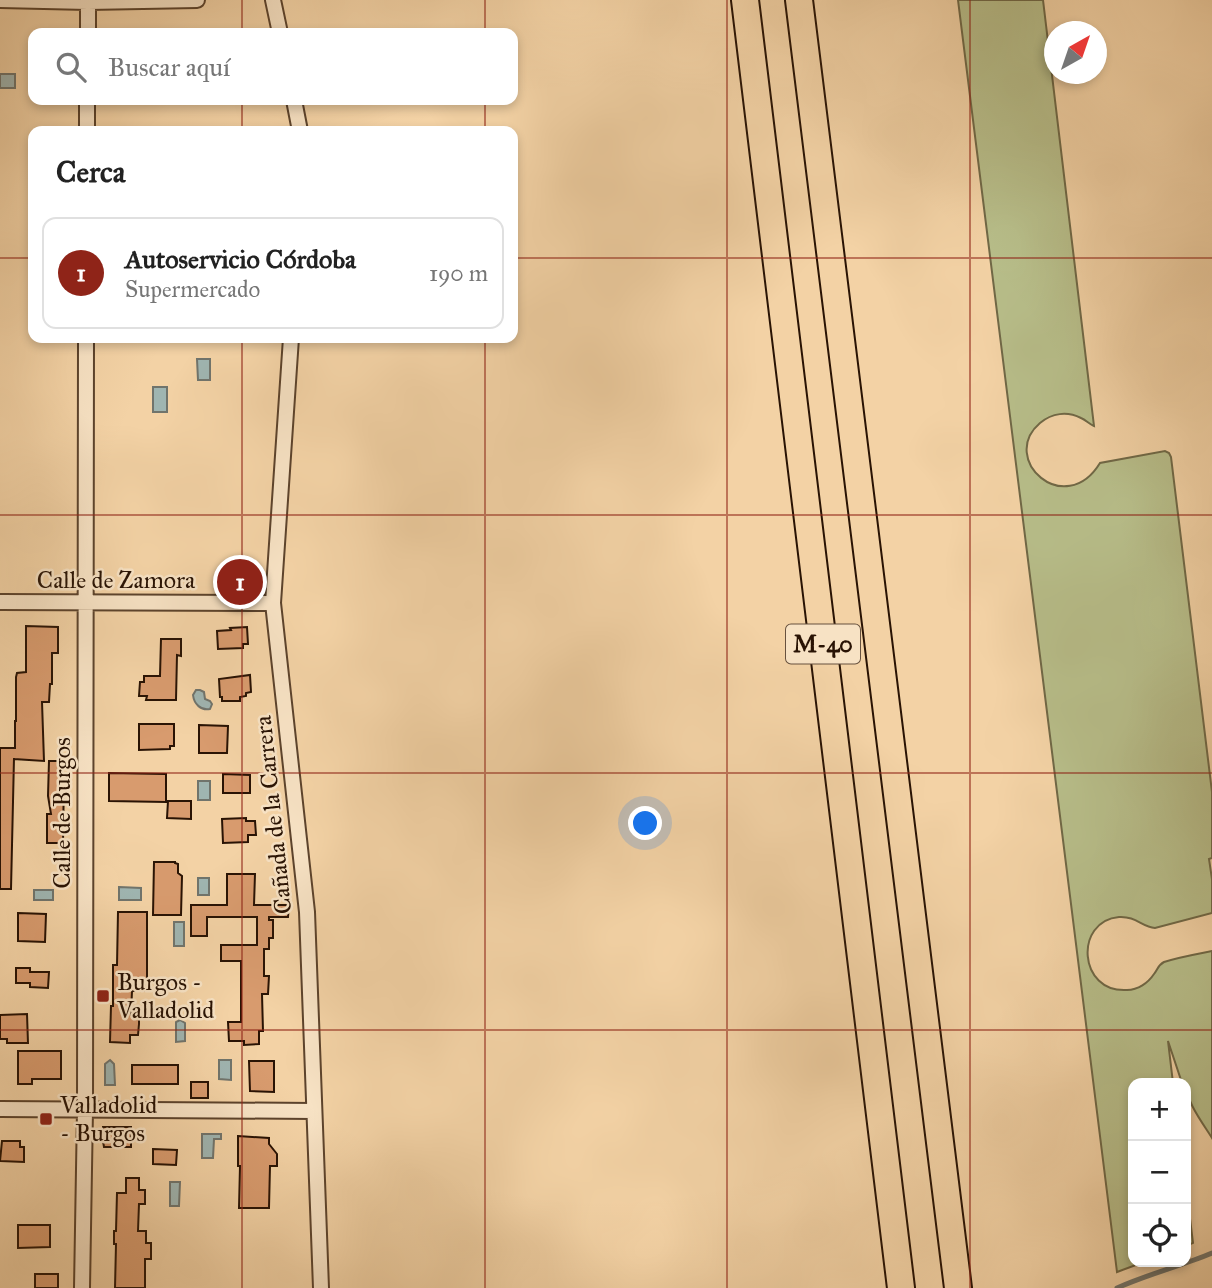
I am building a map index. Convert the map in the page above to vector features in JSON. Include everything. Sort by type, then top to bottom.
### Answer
[{"type":"highway","name":"M-40","points":[[745,0],[901,1288]]},
{"type":"highway","name":"M-40","points":[[799,0],[958,1288]]},
{"type":"street","points":[[0,0],[197,0]]},
{"type":"street","points":[[273,0],[279,28]]},
{"type":"street","points":[[88,1],[88,28]]},
{"type":"street","points":[[87,126],[88,105]]},
{"type":"street","points":[[295,105],[299,126]]},
{"type":"street","name":"Calle de Burgos","points":[[82,1288],[85,1110],[86,343]]},
{"type":"street","name":"Cañada de la Carrera","points":[[291,343],[273,603],[307,912],[321,1288]]},
{"type":"street","name":"Calle de Zamora","points":[[0,602],[273,603]]},
{"type":"street","points":[[0,1109],[314,1111]]},
{"type":"green space","points":[[958,0],[1043,0],[1046,21],[1044,84],[1053,84],[1094,426],[1070,414],[1050,417],[1040,423],[1029,437],[1027,452],[1031,467],[1041,478],[1055,485],[1070,486],[1086,479],[1100,463],[1165,451],[1171,457],[1212,792],[1212,858],[1209,859],[1212,913],[1155,928],[1125,917],[1104,921],[1094,931],[1088,956],[1091,969],[1099,980],[1111,988],[1127,990],[1146,983],[1164,962],[1212,951],[1212,1138],[1192,1105],[1191,1078],[1180,1078],[1168,1041],[1172,1078],[1128,1078],[1128,1267],[1130,1267],[1117,1272]]},
{"type":"water","points":[[0,74],[15,74],[15,88],[0,88]]},
{"type":"water","points":[[197,359],[210,359],[210,380],[198,380]]},
{"type":"water","points":[[153,387],[167,387],[167,412],[153,412]]},
{"type":"water","points":[[196,690],[204,692],[205,699],[212,704],[210,709],[196,704],[193,695]]},
{"type":"water","points":[[198,781],[210,781],[210,800],[198,800]]},
{"type":"water","points":[[198,878],[209,878],[209,895],[198,895]]},
{"type":"water","points":[[119,887],[141,888],[141,900],[119,900]]},
{"type":"water","points":[[34,890],[53,890],[53,900],[34,900]]},
{"type":"water","points":[[174,922],[184,922],[184,946],[174,946]]},
{"type":"water","points":[[180,1020],[185,1023],[185,1041],[176,1042],[176,1022]]},
{"type":"water","points":[[110,1060],[114,1064],[115,1085],[105,1085],[105,1064]]},
{"type":"water","points":[[219,1060],[231,1060],[231,1080],[219,1079]]},
{"type":"water","points":[[202,1134],[221,1134],[221,1139],[214,1139],[213,1158],[202,1158]]},
{"type":"water","points":[[170,1182],[180,1182],[179,1206],[170,1206]]},
{"type":"building","points":[[26,626],[58,627],[58,653],[52,653],[49,702],[42,702],[44,761],[14,758],[11,889],[0,889],[0,748],[15,748],[16,677],[17,673],[26,672]]},
{"type":"building","points":[[247,627],[248,644],[243,644],[243,648],[218,649],[217,631]]},
{"type":"building","points":[[161,639],[181,639],[181,656],[177,655],[176,700],[146,700],[147,696],[139,696],[140,682],[144,682],[144,676],[160,676]]},
{"type":"building","points":[[250,675],[251,692],[240,697],[240,701],[222,701],[219,679]]},
{"type":"building","points":[[139,724],[174,724],[174,746],[170,746],[170,749],[139,750]]},
{"type":"building","points":[[199,725],[228,726],[227,753],[199,753]]},
{"type":"building","points":[[49,761],[62,761],[63,843],[47,843],[47,814],[51,814],[48,796]]},
{"type":"building","points":[[109,773],[166,774],[166,802],[109,801]]},
{"type":"building","points":[[223,774],[250,775],[250,793],[223,793]]},
{"type":"building","points":[[168,801],[191,801],[191,819],[167,818]]},
{"type":"building","points":[[246,818],[246,821],[255,821],[256,835],[248,835],[248,842],[223,843],[222,819]]},
{"type":"building","points":[[154,862],[178,864],[178,873],[182,876],[181,915],[153,915]]},
{"type":"building","points":[[227,874],[255,874],[254,905],[289,905],[288,917],[269,917],[269,920],[273,920],[273,938],[269,938],[269,949],[264,949],[264,976],[269,976],[268,994],[262,994],[263,1031],[259,1031],[259,1044],[244,1045],[244,1041],[229,1041],[228,1022],[241,1022],[241,961],[221,961],[221,945],[257,945],[257,917],[207,917],[207,936],[191,936],[191,905],[227,905]]},
{"type":"building","points":[[118,912],[147,912],[147,984],[145,991],[132,991],[131,1015],[139,1015],[139,1024],[138,1035],[130,1035],[130,1043],[110,1042],[113,965],[117,965]]},
{"type":"building","points":[[18,913],[46,914],[45,942],[18,941]]},
{"type":"building","points":[[16,968],[30,968],[30,972],[49,972],[48,988],[30,987],[30,983],[16,983]]},
{"type":"building","points":[[27,1014],[28,1043],[7,1043],[7,1039],[0,1039],[0,1015]]},
{"type":"building","points":[[18,1051],[61,1051],[61,1079],[32,1079],[32,1084],[18,1084]]},
{"type":"building","points":[[249,1061],[274,1061],[274,1092],[250,1091]]},
{"type":"building","points":[[132,1065],[178,1065],[178,1084],[132,1084]]},
{"type":"building","points":[[191,1082],[208,1082],[208,1098],[191,1098]]},
{"type":"building","points":[[103,1127],[131,1127],[131,1147],[104,1147],[103,1141],[96,1137],[103,1133]]},
{"type":"building","points":[[238,1136],[269,1138],[269,1144],[277,1154],[277,1166],[270,1166],[269,1208],[239,1208]]},
{"type":"building","points":[[2,1141],[20,1141],[20,1147],[24,1147],[24,1162],[0,1161]]},
{"type":"building","points":[[153,1149],[177,1150],[176,1165],[153,1164]]},
{"type":"building","points":[[126,1178],[139,1178],[139,1190],[145,1190],[145,1204],[139,1204],[138,1231],[146,1231],[146,1243],[151,1243],[151,1259],[145,1259],[145,1288],[115,1288],[114,1231],[117,1193],[126,1193]]},
{"type":"building","points":[[18,1225],[50,1225],[50,1247],[18,1248]]},
{"type":"building","points":[[35,1274],[58,1274],[58,1288],[35,1288]]},
{"type":"waterway","points":[[1117,1288],[1212,1253]]},
{"type":"place","name":"Autoservicio Córdoba","points":[[240,582]]},
{"type":"place","name":"Burgos - Valladolid","points":[[103,996]]},
{"type":"place","name":"Valladolid - Burgos","points":[[46,1119]]}]
